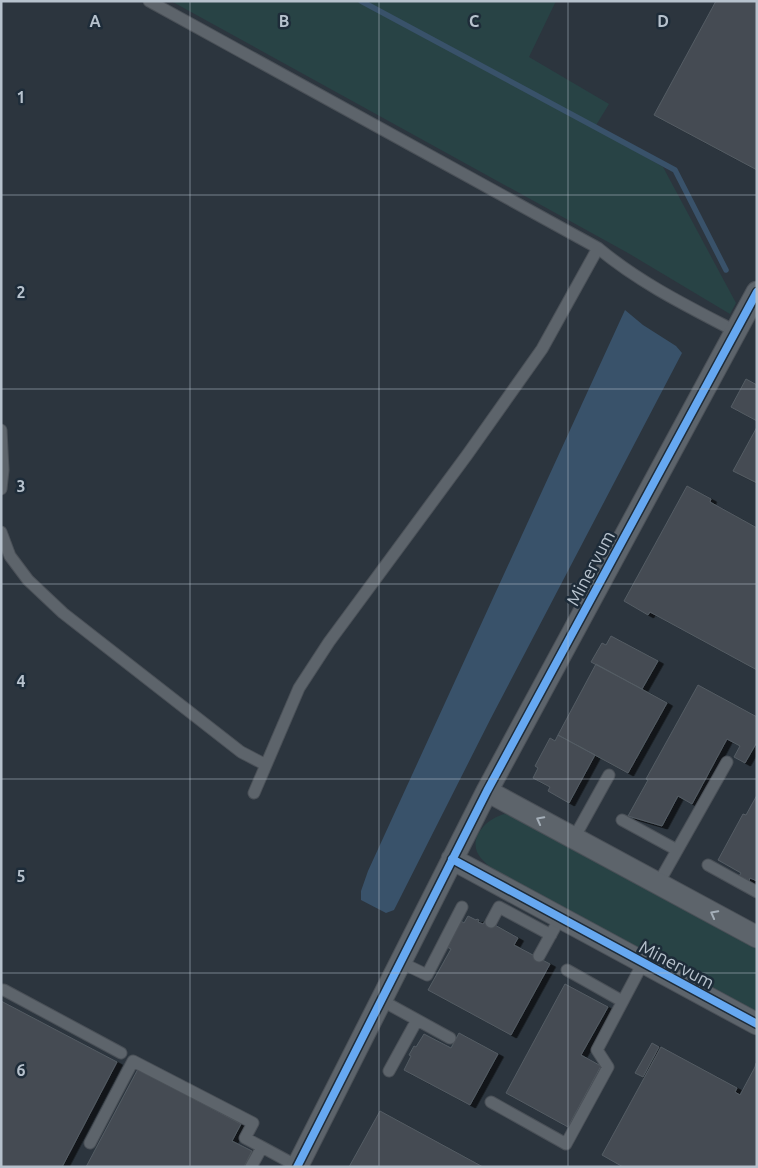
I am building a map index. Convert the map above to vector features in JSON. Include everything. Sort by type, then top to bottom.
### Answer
[{"type":"street","name":"Minervum","points":[[297,1166],[487,791],[757,292]]},
{"type":"street","points":[[487,791],[658,884],[755,932]]},
{"type":"street","name":"Minervum","points":[[452,859],[504,898],[556,926],[643,963],[757,1024]]},
{"type":"lane","points":[[149,1],[598,248],[622,268],[674,299],[736,331]]},
{"type":"lane","points":[[254,794],[299,688],[329,642],[467,455],[542,349],[598,248]]},
{"type":"lane","points":[[1,430],[3,470],[1,489]]},
{"type":"lane","points":[[1,532],[10,556],[28,580],[63,613],[241,752],[266,764]]},
{"type":"lane","points":[[658,884],[728,762]]},
{"type":"lane","points":[[574,838],[609,775]]},
{"type":"lane","points":[[622,820],[678,850]]},
{"type":"lane","points":[[708,865],[757,892]]},
{"type":"lane","points":[[491,922],[504,898]]},
{"type":"lane","points":[[400,962],[427,976],[462,907]]},
{"type":"lane","points":[[539,956],[556,926]]},
{"type":"lane","points":[[491,1102],[566,1144],[608,1067],[597,1050],[643,963]]},
{"type":"lane","points":[[567,970],[622,1001]]},
{"type":"lane","points":[[1,990],[121,1053]]},
{"type":"lane","points":[[381,1000],[450,1038]]},
{"type":"lane","points":[[390,1071],[417,1020]]},
{"type":"lane","points":[[90,1143],[133,1061],[253,1123],[245,1138],[297,1166]]},
{"type":"lane","points":[[251,1167],[262,1147]]},
{"type":"green space","points":[[171,1],[556,1],[529,57],[609,104],[595,127],[663,167],[736,303],[730,314],[628,253]]},
{"type":"green space","points":[[505,814],[519,818],[757,947],[757,1015],[490,867],[477,852],[476,839],[483,827],[493,819]]},
{"type":"water","points":[[625,310],[643,325],[676,346],[682,353],[491,718],[394,910],[386,913],[361,900],[361,891],[368,871]]},
{"type":"building","points":[[716,1],[757,1],[757,170],[654,115]]},
{"type":"building","points":[[746,379],[757,385],[757,421],[731,407]]},
{"type":"building","points":[[757,427],[757,483],[733,471]]},
{"type":"building","points":[[687,486],[711,499],[710,502],[757,528],[757,670],[650,612],[648,615],[624,601]]},
{"type":"building","points":[[611,636],[658,661],[642,689],[591,662],[602,643],[606,645]]},
{"type":"building","points":[[596,664],[667,703],[628,773],[558,735]]},
{"type":"building","points":[[698,685],[757,717],[757,742],[745,763],[734,757],[740,746],[727,739],[692,804],[678,796],[662,826],[628,816],[648,780],[646,779]]},
{"type":"building","points":[[558,735],[595,755],[569,803],[548,791],[550,787],[533,778],[538,768],[535,766],[550,738],[555,741]]},
{"type":"building","points":[[757,795],[757,881],[750,878],[749,881],[739,876],[741,873],[718,860],[743,814],[746,815]]},
{"type":"building","points":[[468,916],[479,920],[478,922],[483,924],[486,920],[518,938],[514,945],[550,964],[511,1035],[428,990],[451,949],[447,947],[461,921],[464,923]]},
{"type":"building","points":[[565,984],[608,1007],[581,1055],[601,1066],[568,1127],[506,1093]]},
{"type":"building","points":[[1,1001],[117,1062],[62,1167],[1,1167]]},
{"type":"building","points":[[459,1033],[498,1054],[470,1105],[404,1070],[414,1046],[416,1047],[424,1034],[451,1048]]},
{"type":"building","points":[[652,1043],[659,1047],[643,1077],[635,1073]]},
{"type":"building","points":[[661,1047],[737,1088],[735,1092],[740,1095],[757,1063],[757,1167],[623,1167],[602,1155]]},
{"type":"building","points":[[138,1069],[241,1124],[232,1141],[252,1151],[244,1167],[86,1167]]},
{"type":"building","points":[[380,1111],[483,1167],[349,1167]]},
{"type":"waterway","points":[[361,1],[675,170],[726,270]]},
{"type":"cycle path","points":[[297,1167],[487,791],[757,292]]},
{"type":"cycle path","points":[[452,859],[757,1024]]}]
